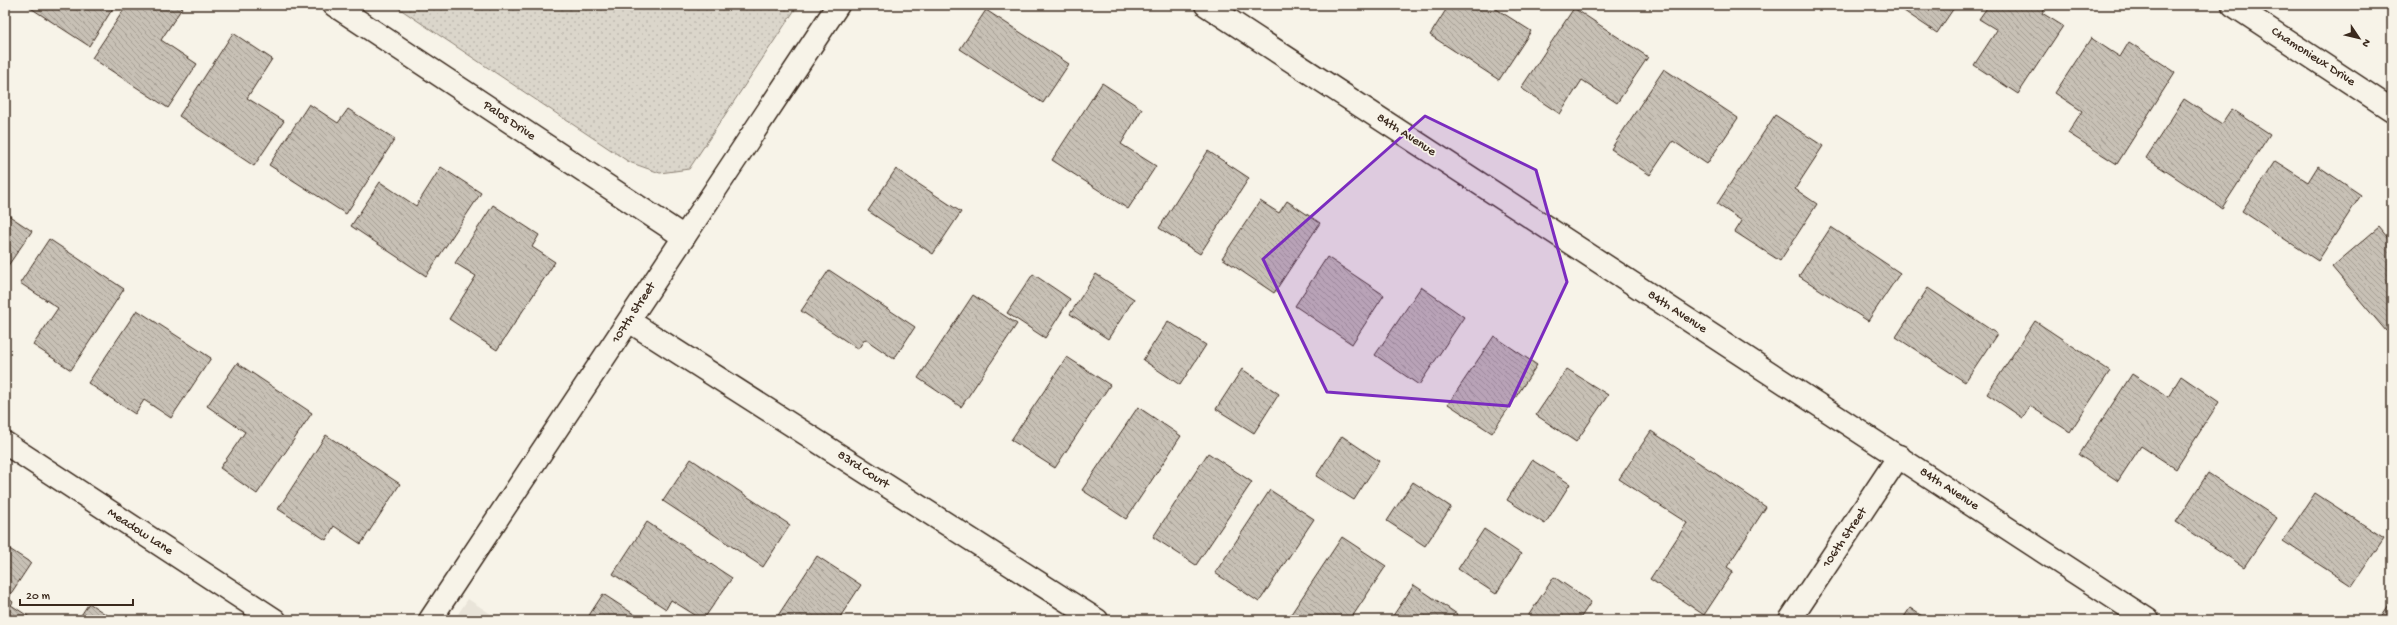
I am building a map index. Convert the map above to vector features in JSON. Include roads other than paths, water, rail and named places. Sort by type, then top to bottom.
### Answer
[{"type":"street","name":"Palos Drive","points":[[334,5],[684,237]]},
{"type":"street","name":"107th Street","points":[[430,620],[838,5]]},
{"type":"street","name":"84th Avenue","points":[[1206,5],[1899,456],[2148,620]]},
{"type":"street","name":"Chamonieux Drive","points":[[2233,5],[2392,110]]},
{"type":"street","name":"83rd Court","points":[[629,321],[1096,620]]},
{"type":"street","name":"Meadow Lane","points":[[5,443],[275,620]]},
{"type":"street","name":"106th Street","points":[[1790,620],[1899,456]]}]
